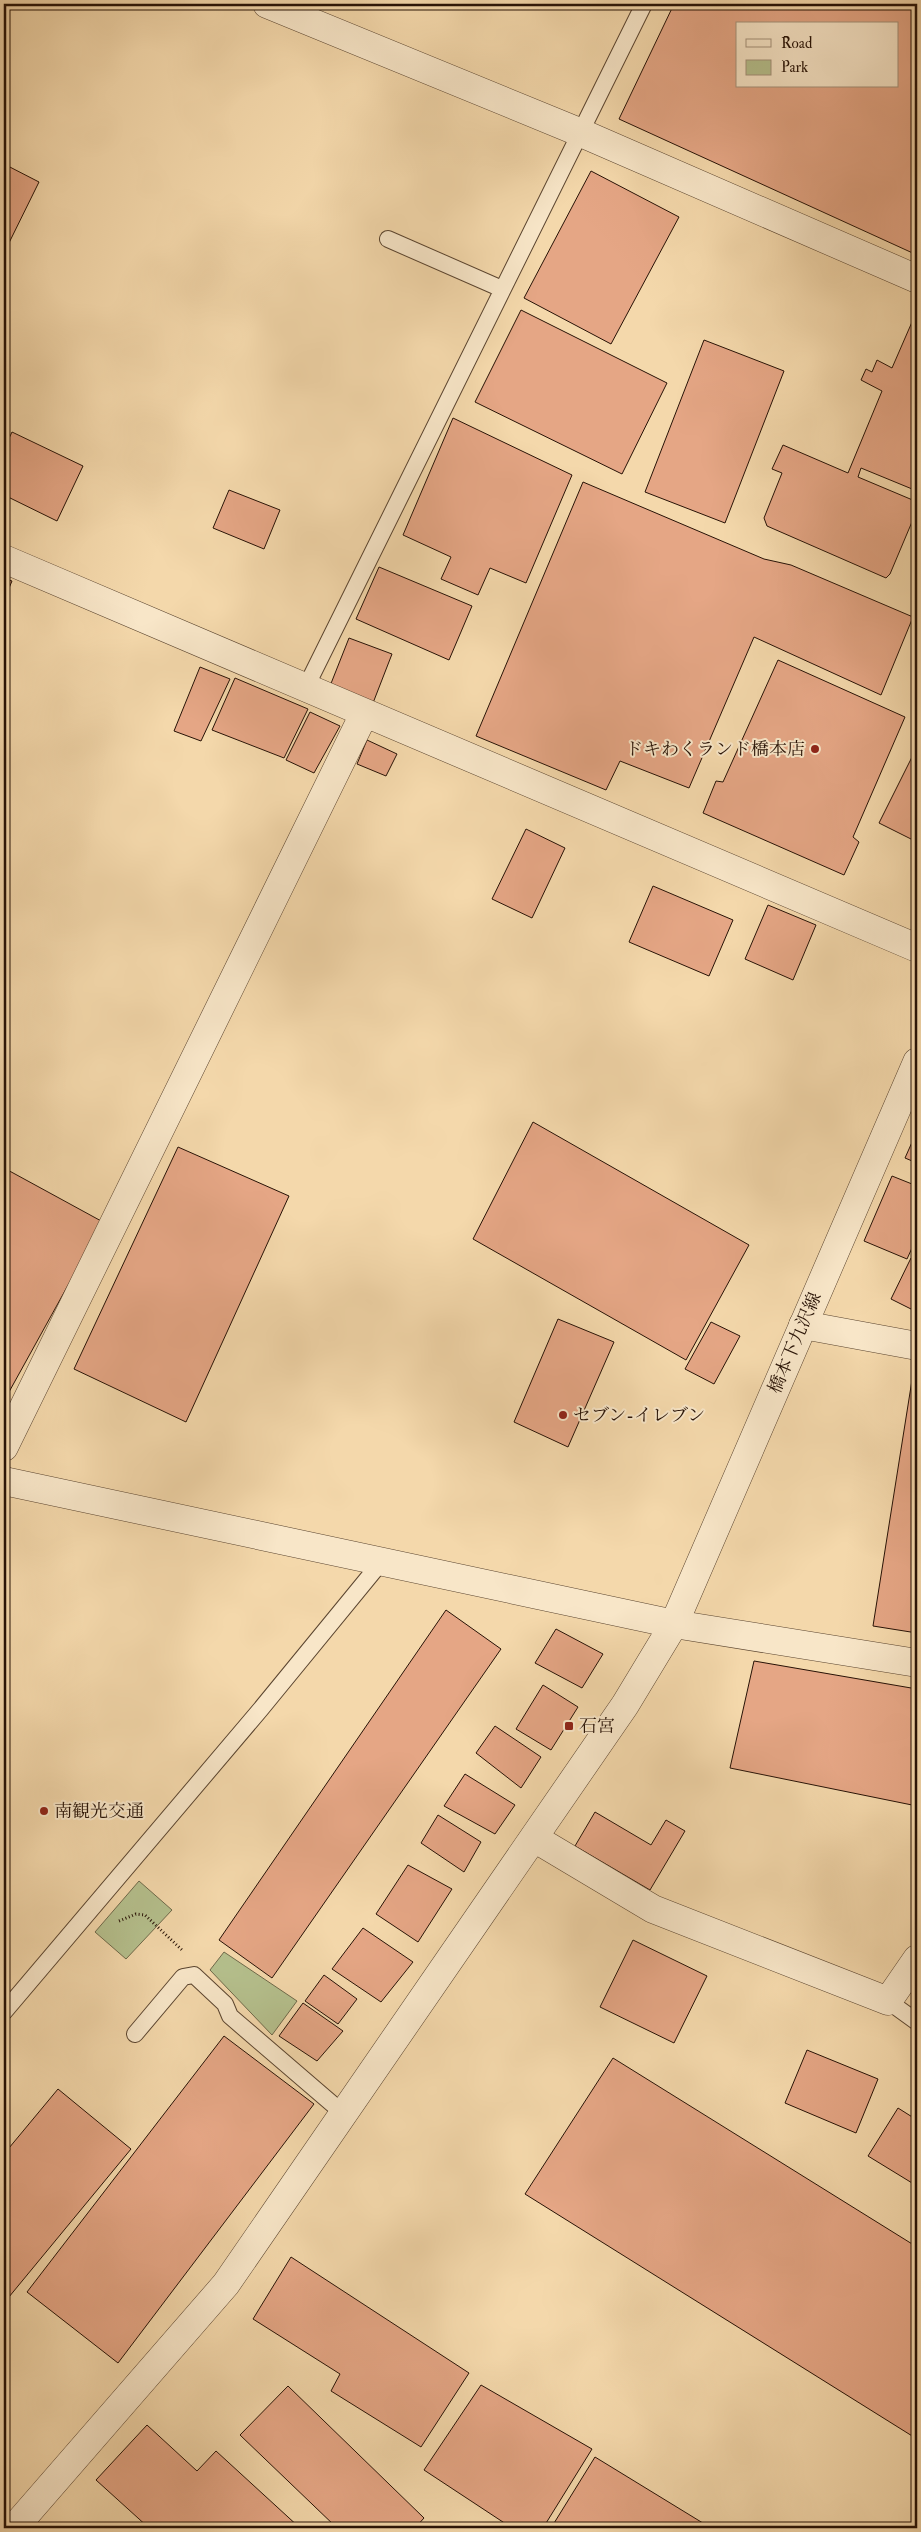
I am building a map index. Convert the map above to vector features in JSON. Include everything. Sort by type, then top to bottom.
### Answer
[{"type":"street","points":[[267,4],[579,132],[917,279]]},
{"type":"street","points":[[4,559],[917,948]]},
{"type":"street","points":[[4,1447],[364,714]]},
{"type":"street","name":"橋本下九沢線","points":[[14,2528],[226,2284],[625,1705],[674,1624],[917,1062]]},
{"type":"street","points":[[803,1325],[917,1346]]},
{"type":"street","points":[[4,1481],[674,1624],[917,1663]]},
{"type":"street","points":[[534,1838],[653,1909],[888,2001],[917,1959]]},
{"type":"lane","points":[[306,687],[644,4]]},
{"type":"lane","points":[[388,239],[502,289]]},
{"type":"lane","points":[[4,2012],[96,1907],[382,1561]]},
{"type":"lane","points":[[135,2034],[183,1977],[194,1975],[225,2004],[230,2016],[344,2114]]},
{"type":"lane","points":[[888,2001],[917,2022]]},
{"type":"path","points":[[96,1907],[110,1920],[119,1921],[136,1914],[145,1915],[196,1964],[194,1975]]},
{"type":"green space","points":[[139,1881],[172,1910],[126,1959],[95,1932]]},
{"type":"green space","points":[[224,1952],[297,2001],[272,2035],[210,1970]]},
{"type":"building","points":[[674,4],[917,4],[917,255],[619,119]]},
{"type":"building","points":[[4,164],[39,182],[4,253]]},
{"type":"building","points":[[591,171],[679,217],[611,344],[524,298]]},
{"type":"building","points":[[521,310],[667,383],[622,474],[475,402]]},
{"type":"building","points":[[917,321],[917,491],[861,468],[858,477],[915,501],[917,510],[890,574],[886,578],[767,526],[764,518],[782,473],[772,469],[783,445],[848,473],[882,391],[861,380],[866,369],[872,372],[877,360],[892,368],[912,322]]},
{"type":"building","points":[[704,340],[784,371],[725,523],[645,492]]},
{"type":"building","points":[[453,418],[572,475],[526,583],[490,568],[478,595],[441,579],[451,557],[403,535]]},
{"type":"building","points":[[12,432],[83,466],[57,521],[4,495],[4,449]]},
{"type":"building","points":[[583,482],[764,559],[791,565],[913,617],[881,695],[754,637],[689,788],[620,761],[606,790],[476,736]]},
{"type":"building","points":[[229,490],[280,510],[264,549],[213,528]]},
{"type":"building","points":[[379,567],[472,606],[449,660],[356,619]]},
{"type":"building","points":[[4,578],[12,581],[4,600]]},
{"type":"building","points":[[349,638],[392,654],[373,703],[330,686]]},
{"type":"building","name":"ドキわくランド橋本店","points":[[778,660],[905,717],[853,837],[859,842],[844,875],[703,813],[716,781],[723,782]]},
{"type":"building","points":[[200,667],[230,679],[201,741],[174,731]]},
{"type":"building","points":[[235,678],[308,709],[284,758],[212,730]]},
{"type":"building","points":[[310,712],[340,726],[314,773],[286,760]]},
{"type":"building","points":[[367,740],[397,754],[386,776],[357,764]]},
{"type":"building","points":[[917,747],[917,842],[879,823]]},
{"type":"building","points":[[526,829],[565,848],[532,918],[492,899]]},
{"type":"building","points":[[653,886],[733,920],[709,976],[629,942]]},
{"type":"building","points":[[768,905],[816,925],[793,980],[745,959]]},
{"type":"building","points":[[533,1122],[749,1245],[686,1360],[473,1239]]},
{"type":"building","points":[[917,1131],[917,1163],[905,1158]]},
{"type":"building","points":[[178,1147],[289,1196],[186,1422],[74,1369]]},
{"type":"building","points":[[4,1168],[103,1222],[4,1401]]},
{"type":"building","points":[[892,1176],[917,1186],[917,1237],[907,1259],[864,1241]]},
{"type":"building","points":[[911,1258],[917,1261],[917,1312],[891,1299]]},
{"type":"building","points":[[558,1319],[614,1342],[568,1447],[514,1422]]},
{"type":"building","points":[[711,1322],[740,1336],[714,1384],[685,1369]]},
{"type":"building","points":[[912,1380],[917,1380],[917,1633],[873,1626]]},
{"type":"building","points":[[446,1610],[501,1649],[272,1978],[219,1940]]},
{"type":"building","points":[[556,1629],[603,1654],[582,1688],[535,1663]]},
{"type":"building","points":[[754,1661],[917,1689],[917,1806],[730,1768]]},
{"type":"building","points":[[543,1685],[578,1707],[551,1750],[516,1729]]},
{"type":"building","points":[[495,1726],[541,1757],[521,1788],[476,1753]]},
{"type":"building","points":[[465,1774],[515,1805],[495,1834],[444,1806]]},
{"type":"building","points":[[595,1812],[651,1845],[666,1820],[685,1831],[650,1890],[575,1846]]},
{"type":"building","points":[[438,1815],[481,1842],[464,1872],[421,1843]]},
{"type":"building","points":[[408,1865],[452,1889],[418,1942],[376,1914]]},
{"type":"building","points":[[363,1928],[413,1962],[381,2002],[332,1969]]},
{"type":"building","points":[[633,1940],[707,1976],[674,2043],[600,2007]]},
{"type":"building","points":[[324,1975],[357,1999],[338,2024],[305,2001]]},
{"type":"building","points":[[303,2003],[343,2031],[317,2061],[279,2036]]},
{"type":"building","points":[[224,2036],[314,2104],[118,2363],[27,2292]]},
{"type":"building","points":[[807,2050],[878,2079],[856,2133],[785,2103]]},
{"type":"building","points":[[613,2058],[917,2247],[917,2439],[525,2194]]},
{"type":"building","points":[[58,2089],[131,2149],[4,2303],[4,2154]]},
{"type":"building","points":[[898,2108],[917,2120],[917,2186],[868,2156]]},
{"type":"building","points":[[291,2257],[469,2373],[421,2447],[331,2391],[340,2374],[253,2319]]},
{"type":"building","points":[[481,2385],[592,2449],[543,2528],[512,2528],[424,2470]]},
{"type":"building","points":[[288,2386],[424,2518],[415,2528],[337,2528],[240,2435]]},
{"type":"building","points":[[147,2425],[197,2471],[216,2451],[300,2528],[149,2528],[96,2480]]},
{"type":"building","points":[[595,2457],[711,2528],[551,2528]]},
{"type":"place","name":"ドキわくランド橋本店","points":[[815,749]]},
{"type":"place","name":"セブン-イレブン","points":[[563,1415]]},
{"type":"place","name":"石宮","points":[[569,1726]]},
{"type":"place","name":"南観光交通","points":[[44,1811]]}]
